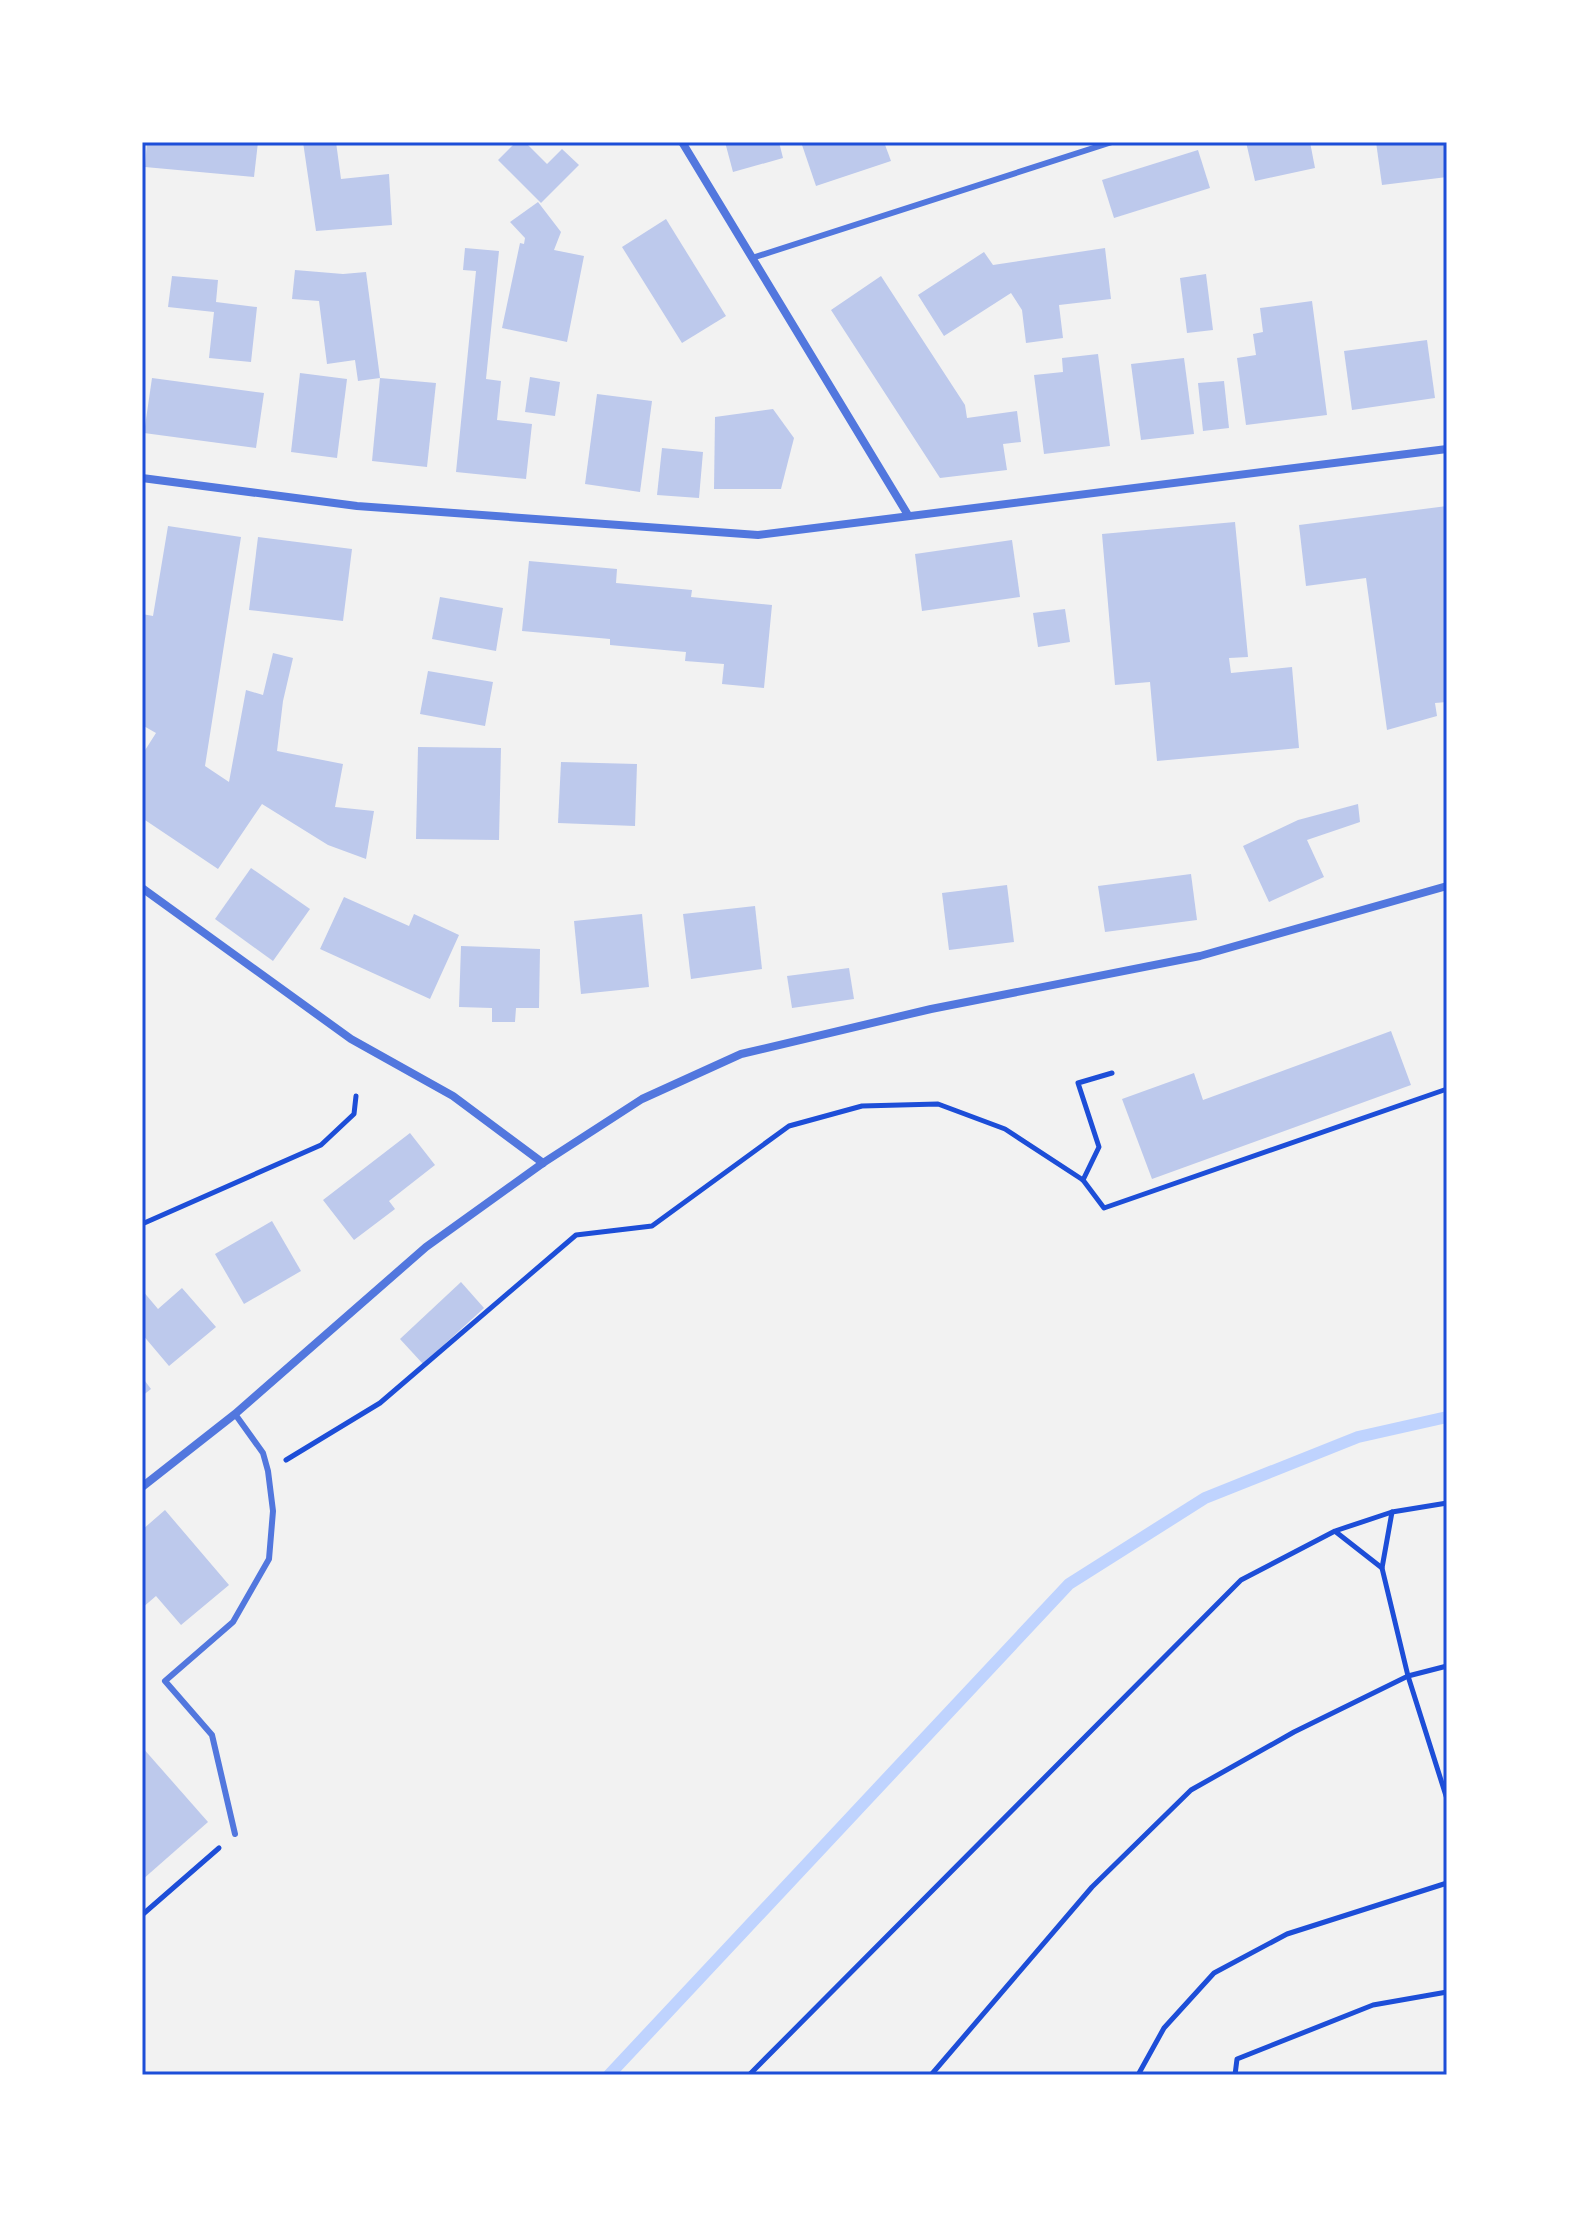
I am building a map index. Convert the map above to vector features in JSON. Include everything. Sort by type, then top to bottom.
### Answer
[{"type":"street","points":[[682,142],[908,515]]},
{"type":"street","points":[[142,478],[357,506],[758,535],[1447,449]]},
{"type":"street","points":[[142,1487],[235,1414],[426,1247],[543,1163],[642,1099],[741,1054],[931,1009],[1200,956],[1447,886]]},
{"type":"street","points":[[142,888],[351,1039],[453,1096],[543,1163]]},
{"type":"lane","points":[[752,258],[1112,142]]},
{"type":"lane","points":[[235,1414],[263,1453],[268,1471],[273,1511],[269,1559],[233,1622],[165,1681],[212,1735],[235,1834]]},
{"type":"path","points":[[1083,1180],[1099,1147],[1078,1083],[1112,1073]]},
{"type":"path","points":[[268,1471],[380,1403],[576,1235],[652,1226],[789,1126],[862,1106],[938,1104],[1005,1129],[1083,1180],[1104,1208],[1447,1089]]},
{"type":"path","points":[[142,1224],[321,1145],[354,1114],[356,1096]]},
{"type":"path","points":[[749,2075],[1241,1580],[1335,1531],[1392,1512],[1447,1503]]},
{"type":"path","points":[[1392,1512],[1382,1568],[1408,1676],[1447,1799]]},
{"type":"path","points":[[1335,1531],[1382,1568]]},
{"type":"path","points":[[931,2075],[1092,1887],[1191,1790],[1294,1732],[1408,1676],[1447,1666]]},
{"type":"path","points":[[142,1915],[235,1834]]},
{"type":"path","points":[[1138,2075],[1164,2028],[1214,1973],[1287,1934],[1447,1883]]},
{"type":"path","points":[[1235,2075],[1237,2059],[1373,2005],[1447,1992]]},
{"type":"building","points":[[147,142],[258,142],[254,177],[145,167]]},
{"type":"building","points":[[303,142],[336,142],[341,179],[389,174],[392,225],[316,231]]},
{"type":"building","points":[[516,142],[525,142],[547,164],[562,149],[579,165],[541,203],[498,160]]},
{"type":"building","points":[[725,142],[779,142],[783,158],[733,172]]},
{"type":"building","points":[[801,142],[884,142],[891,161],[816,186]]},
{"type":"building","points":[[1246,142],[1310,142],[1315,168],[1255,181]]},
{"type":"building","points":[[1376,142],[1447,142],[1447,177],[1382,185]]},
{"type":"building","points":[[1198,150],[1210,188],[1114,218],[1102,180]]},
{"type":"building","points":[[538,202],[561,232],[554,250],[584,256],[567,342],[502,328],[520,243],[524,244],[525,238],[510,222]]},
{"type":"building","points":[[666,219],[726,316],[682,343],[622,247]]},
{"type":"building","points":[[465,248],[499,251],[486,379],[501,381],[497,420],[532,424],[526,479],[456,472],[476,271],[463,270]]},
{"type":"building","points":[[1105,248],[1111,299],[1059,305],[1063,338],[1026,343],[1022,310],[1011,293],[944,336],[918,295],[984,252],[993,265]]},
{"type":"building","points":[[295,270],[343,274],[366,272],[380,378],[358,381],[355,360],[327,364],[319,301],[292,299]]},
{"type":"building","points":[[1206,274],[1213,330],[1187,333],[1180,278]]},
{"type":"building","points":[[172,276],[218,280],[216,302],[257,307],[251,362],[209,358],[214,312],[168,307]]},
{"type":"building","points":[[881,276],[965,405],[967,418],[1017,411],[1021,442],[1003,444],[1007,470],[940,478],[831,310]]},
{"type":"building","points":[[1312,301],[1327,415],[1246,425],[1237,358],[1256,355],[1253,334],[1263,332],[1260,308]]},
{"type":"building","points":[[1427,340],[1435,398],[1352,410],[1344,351]]},
{"type":"building","points":[[1098,354],[1110,446],[1044,454],[1034,375],[1063,372],[1062,358]]},
{"type":"building","points":[[1184,358],[1194,434],[1141,440],[1131,364]]},
{"type":"building","points":[[300,373],[347,379],[337,458],[291,452]]},
{"type":"building","points":[[530,377],[560,382],[555,416],[525,412]]},
{"type":"building","points":[[152,378],[264,393],[256,448],[144,433]]},
{"type":"building","points":[[380,378],[436,383],[427,467],[372,461]]},
{"type":"building","points":[[1224,381],[1229,428],[1203,431],[1198,383]]},
{"type":"building","points":[[597,394],[652,401],[640,492],[585,484]]},
{"type":"building","points":[[773,409],[794,438],[781,489],[714,489],[715,417]]},
{"type":"building","points":[[662,448],[703,452],[699,498],[657,495]]},
{"type":"building","points":[[1447,506],[1447,559],[1444,559],[1447,585],[1447,702],[1435,703],[1437,716],[1387,730],[1366,578],[1306,586],[1299,525]]},
{"type":"building","points":[[1235,522],[1248,657],[1229,658],[1231,673],[1292,667],[1299,748],[1157,761],[1150,682],[1115,685],[1102,534]]},
{"type":"building","points":[[168,526],[241,537],[205,766],[229,782],[246,690],[263,695],[273,653],[293,658],[283,701],[277,751],[343,764],[335,807],[374,811],[366,859],[328,845],[262,804],[218,869],[142,818],[142,755],[156,733],[142,725],[142,614],[153,616]]},
{"type":"building","points":[[258,537],[352,549],[343,621],[249,610]]},
{"type":"building","points":[[1012,540],[1020,597],[922,611],[915,554]]},
{"type":"building","points":[[529,561],[617,569],[616,583],[692,590],[691,597],[772,605],[764,688],[722,684],[724,664],[685,661],[686,652],[610,645],[610,639],[522,631]]},
{"type":"building","points":[[440,597],[503,608],[496,651],[432,639]]},
{"type":"building","points":[[1065,609],[1070,642],[1038,647],[1033,613]]},
{"type":"building","points":[[428,671],[493,682],[485,726],[420,714]]},
{"type":"building","points":[[418,747],[501,748],[499,840],[416,839]]},
{"type":"building","points":[[561,762],[637,764],[635,826],[558,823]]},
{"type":"building","points":[[1358,804],[1360,822],[1307,840],[1324,877],[1269,902],[1243,846],[1298,820]]},
{"type":"building","points":[[251,868],[310,909],[273,961],[215,919]]},
{"type":"building","points":[[1191,874],[1197,920],[1105,932],[1098,886]]},
{"type":"building","points":[[1007,885],[1014,942],[949,950],[942,893]]},
{"type":"building","points":[[344,897],[409,926],[414,914],[459,935],[430,999],[320,949]]},
{"type":"building","points":[[755,906],[762,969],[691,979],[683,914]]},
{"type":"building","points":[[642,914],[649,987],[581,994],[574,921]]},
{"type":"building","points":[[461,946],[540,949],[539,1008],[516,1008],[515,1022],[492,1022],[492,1008],[459,1007]]},
{"type":"building","points":[[849,968],[854,999],[792,1008],[787,976]]},
{"type":"building","points":[[1391,1031],[1411,1085],[1152,1179],[1122,1099],[1194,1073],[1203,1100]]},
{"type":"building","points":[[410,1133],[435,1165],[389,1201],[395,1209],[354,1240],[323,1200]]},
{"type":"building","points":[[272,1221],[301,1271],[244,1304],[215,1254]]},
{"type":"building","points":[[461,1282],[484,1308],[423,1364],[400,1339]]},
{"type":"building","points":[[182,1288],[216,1327],[169,1366],[142,1334],[142,1290],[158,1309]]},
{"type":"building","points":[[142,1377],[151,1389],[142,1396]]},
{"type":"building","points":[[165,1510],[229,1585],[181,1625],[156,1596],[142,1608],[142,1530]]},
{"type":"building","points":[[142,1747],[208,1822],[142,1880]]},
{"type":"waterway","points":[[609,2075],[1069,1584],[1205,1498],[1358,1437],[1447,1417]]}]
